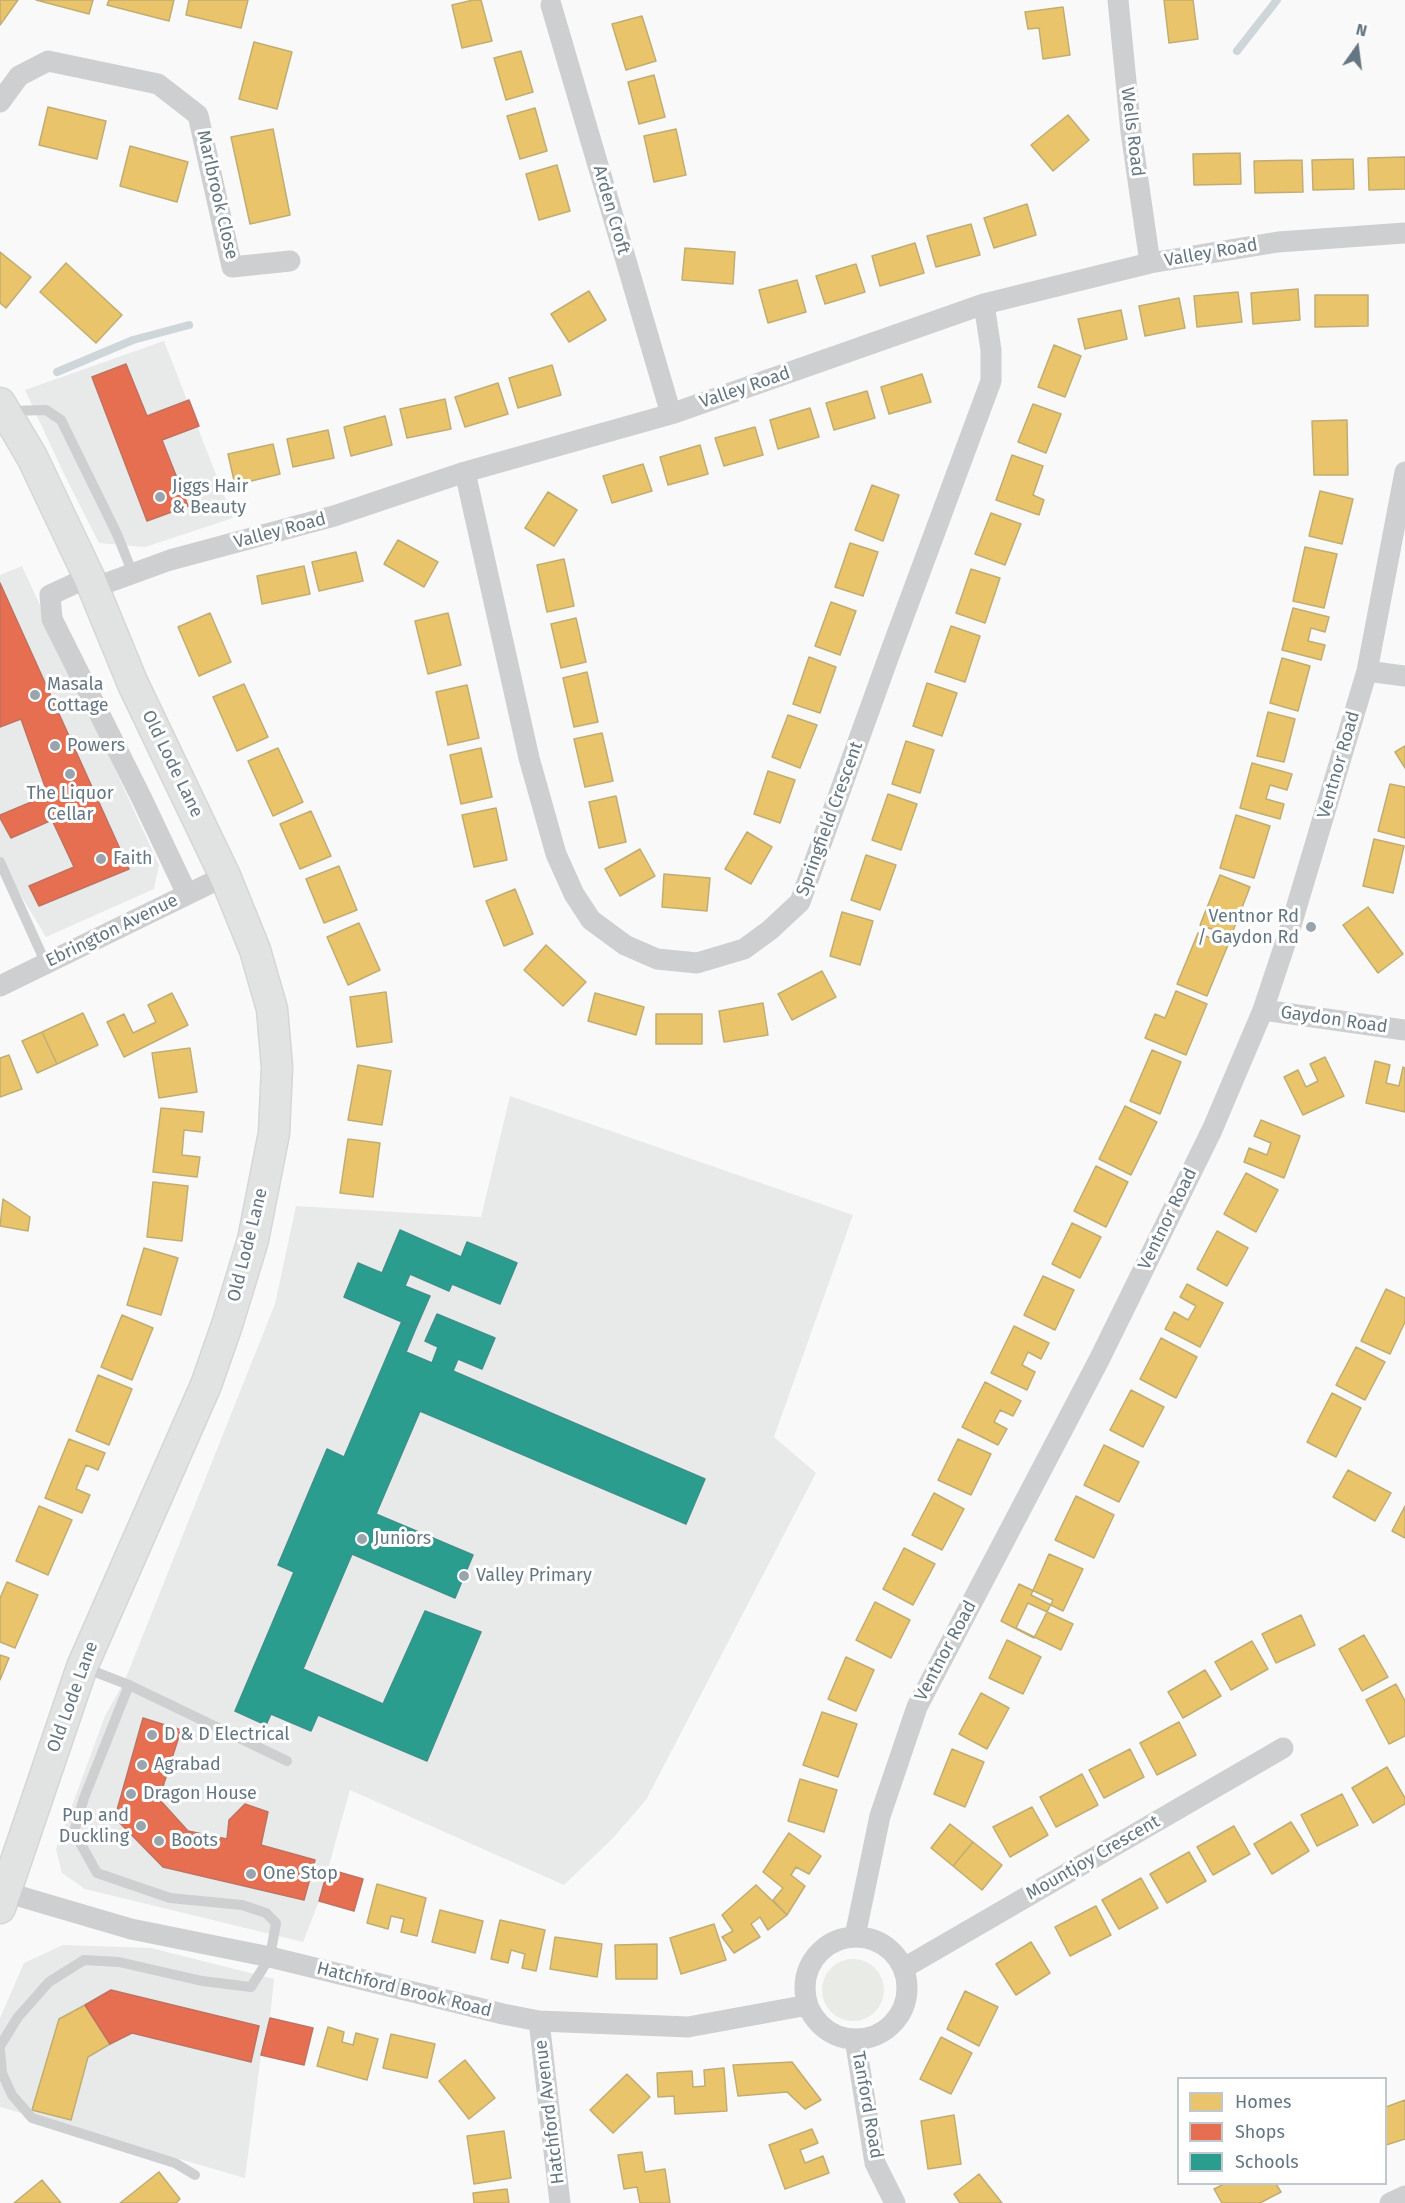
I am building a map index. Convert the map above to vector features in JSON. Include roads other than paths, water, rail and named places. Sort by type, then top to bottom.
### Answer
[{"type":"street","name":"Wells Road","points":[[1118,0],[1131,132],[1150,264]]},
{"type":"street","name":"Arden Croft","points":[[551,5],[671,414]]},
{"type":"street","name":"Marlbrook Close","points":[[0,102],[19,76],[48,61],[158,84],[198,115],[232,267],[290,261]]},
{"type":"street","name":"Valley Road","points":[[91,582],[133,574],[170,560],[334,516],[465,472],[671,414],[984,304],[1150,264],[1278,242],[1405,233]]},
{"type":"street","name":"Springfield Crescent","points":[[465,472],[530,758],[556,854],[574,894],[591,920],[625,945],[657,959],[697,963],[744,949],[770,930],[800,902],[991,381],[991,350],[984,304]]},
{"type":"street","name":"Old Lode Lane","points":[[3,407],[32,457],[91,582],[133,684],[225,876],[255,950],[272,1009],[277,1067],[274,1133],[254,1240],[206,1385],[82,1667],[3,1900]]},
{"type":"street","name":"Ventnor Road","points":[[855,1936],[880,1816],[917,1707],[1099,1360],[1212,1130],[1263,1010],[1293,921],[1367,671],[1405,472]]},
{"type":"street","points":[[91,582],[50,595],[52,619],[141,796],[187,894]]},
{"type":"street","points":[[1367,671],[1405,676]]},
{"type":"street","name":"Ebrington Avenue","points":[[0,986],[225,876]]},
{"type":"street","name":"Gaydon Road","points":[[1263,1010],[1405,1030]]},
{"type":"street","name":"Mountjoy Crescent","points":[[904,1968],[1283,1748]]},
{"type":"street","name":"Hatchford Brook Road","points":[[3,1900],[270,1957],[539,2021],[688,2027],[808,2005]]},
{"type":"street","points":[[855,1936],[882,1943],[894,1953],[904,1968],[907,1998],[895,2022],[879,2034],[855,2039],[834,2034],[820,2024],[808,2005],[806,1977],[816,1956],[837,1940],[855,1936]]},
{"type":"street","name":"Hatchford Avenue","points":[[539,2021],[560,2203]]},
{"type":"street","name":"Tanford Road","points":[[855,2039],[875,2163],[895,2203]]},
{"type":"street","points":[[1390,2203],[1405,2196]]},
{"type":"lane","points":[[3,407],[46,410],[61,420],[117,534],[133,574]]},
{"type":"lane","points":[[0,862],[46,964]]},
{"type":"lane","points":[[82,1667],[129,1685],[287,1761]]},
{"type":"lane","points":[[129,1685],[84,1798],[74,1832],[97,1873],[170,1898],[242,1905],[266,1913],[276,1923],[270,1957],[251,1987],[202,1981],[120,1962],[84,1960],[49,1982],[18,2017],[0,2048],[2,2073],[12,2095],[32,2118],[176,2163],[195,2175]]},
{"type":"waterway","points":[[1237,51],[1277,0]]},
{"type":"waterway","points":[[57,372],[133,340],[189,325]]},
{"type":"place","name":"Jiggs Hair & Beauty","points":[[160,497]]},
{"type":"place","name":"Masala Cottage","points":[[35,695]]},
{"type":"place","name":"Powers","points":[[55,746]]},
{"type":"place","name":"The Liquor Cellar","points":[[70,774]]},
{"type":"place","name":"Faith","points":[[101,859]]},
{"type":"place","name":"Ventnor Rd / Gaydon Rd","points":[[1311,927]]},
{"type":"place","name":"Juniors","points":[[362,1539]]},
{"type":"place","name":"Valley Primary","points":[[464,1576]]},
{"type":"place","name":"D & D Electrical","points":[[152,1735]]},
{"type":"place","name":"Agrabad","points":[[142,1765]]},
{"type":"place","name":"Dragon House","points":[[131,1794]]},
{"type":"place","name":"Pup and Duckling","points":[[141,1826]]},
{"type":"place","name":"Boots","points":[[159,1841]]},
{"type":"place","name":"One Stop","points":[[251,1874]]}]
